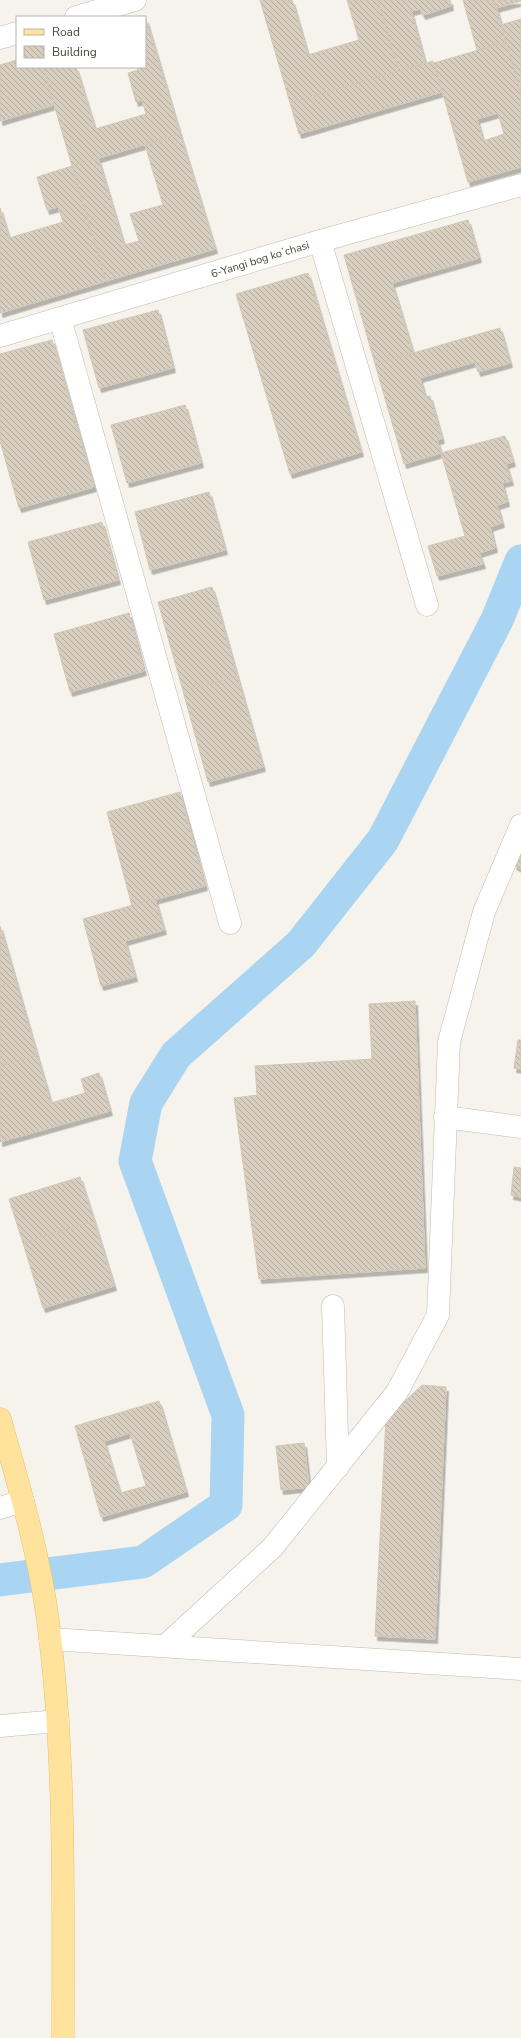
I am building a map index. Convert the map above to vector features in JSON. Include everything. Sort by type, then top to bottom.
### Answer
[{"type":"main road","points":[[0,1420],[25,1510],[49,1629],[58,1721],[63,1828],[63,2038]]},
{"type":"street","points":[[80,10],[135,0]]},
{"type":"street","points":[[0,38],[16,33]]},
{"type":"street","name":"6-Yangi bog koʼchasi","points":[[0,336],[320,241],[521,185]]},
{"type":"street","points":[[320,241],[427,605]]},
{"type":"street","points":[[60,318],[230,923]]},
{"type":"street","points":[[165,1646],[273,1547],[397,1392],[438,1315],[449,1042],[484,912],[521,825]]},
{"type":"street","points":[[445,1117],[521,1128]]},
{"type":"street","points":[[333,1306],[338,1466]]},
{"type":"street","points":[[0,1508],[25,1510]]},
{"type":"street","points":[[49,1629],[165,1646],[521,1669]]},
{"type":"street","points":[[0,1726],[58,1721]]},
{"type":"building","points":[[260,0],[292,0],[308,55],[359,40],[347,0],[378,0],[399,71],[290,103]]},
{"type":"building","points":[[378,0],[450,0],[451,6],[423,15],[420,9],[411,11],[425,63],[399,71]]},
{"type":"building","points":[[463,0],[494,0],[506,42],[477,50]]},
{"type":"building","points":[[494,0],[521,0],[521,1],[496,8]]},
{"type":"building","points":[[146,19],[180,134],[72,166],[43,68],[76,68],[95,129],[146,114],[142,100],[136,102],[128,73],[138,70],[137,68],[146,68]]},
{"type":"building","points":[[521,19],[521,94],[501,25]]},
{"type":"building","points":[[506,42],[521,94],[521,167],[468,182],[434,63]],"holes":[[[498,113],[504,134],[483,141],[477,119]]]},
{"type":"building","points":[[16,60],[16,68],[43,68],[54,105],[0,121],[0,65]]},
{"type":"building","points":[[433,61],[442,92],[299,134],[290,103]]},
{"type":"building","points":[[180,134],[215,249],[106,281],[72,166],[98,158],[124,245],[139,241],[130,214],[163,205],[145,145]]},
{"type":"building","points":[[72,166],[106,281],[0,313],[0,208],[9,238],[63,222],[58,207],[47,210],[37,177]]},
{"type":"building","points":[[468,220],[479,258],[392,283],[413,353],[375,364],[344,255]]},
{"type":"building","points":[[308,273],[361,452],[290,474],[236,294]]},
{"type":"building","points":[[158,310],[173,368],[99,388],[83,330]]},
{"type":"building","points":[[500,328],[510,363],[478,372],[475,362],[420,378],[425,397],[430,396],[442,439],[437,440],[441,453],[404,464],[375,364]]},
{"type":"building","points":[[52,340],[94,487],[19,508],[0,441],[0,354]]},
{"type":"building","points":[[185,405],[201,463],[127,483],[111,425]]},
{"type":"building","points":[[505,436],[513,462],[506,464],[511,481],[502,483],[507,502],[497,505],[502,523],[490,527],[495,548],[479,553],[483,564],[437,576],[428,546],[465,536],[441,453]]},
{"type":"building","points":[[209,492],[225,550],[150,570],[135,512]]},
{"type":"building","points":[[102,522],[118,580],[44,600],[28,542]]},
{"type":"building","points":[[212,587],[237,676],[183,691],[158,602]]},
{"type":"building","points":[[129,613],[144,671],[70,692],[54,634]]},
{"type":"building","points":[[237,676],[263,767],[208,782],[183,691]]},
{"type":"building","points":[[180,792],[205,886],[132,906],[107,812]]},
{"type":"building","points":[[521,850],[521,869],[514,865]]},
{"type":"building","points":[[155,899],[164,930],[125,941],[135,977],[101,986],[83,919]]},
{"type":"building","points":[[0,926],[16,982],[0,986]]},
{"type":"building","points":[[16,982],[37,1055],[0,1066],[0,986]]},
{"type":"building","points":[[415,1001],[425,1268],[259,1279],[234,1098],[257,1095],[255,1066],[372,1059],[369,1004]]},
{"type":"building","points":[[518,1040],[521,1040],[521,1069],[514,1068]]},
{"type":"building","points":[[37,1055],[51,1103],[85,1093],[81,1079],[99,1073],[110,1111],[0,1142],[0,1066]]},
{"type":"building","points":[[514,1167],[521,1168],[521,1197],[511,1195]]},
{"type":"building","points":[[80,1177],[94,1221],[23,1243],[9,1199]]},
{"type":"building","points":[[94,1221],[114,1286],[43,1308],[23,1243]]},
{"type":"building","points":[[422,1385],[446,1387],[435,1639],[375,1636],[386,1419]]},
{"type":"building","points":[[159,1401],[186,1492],[101,1517],[75,1426]],"holes":[[[130,1433],[146,1486],[120,1493],[104,1441]]]},
{"type":"building","points":[[304,1443],[309,1487],[281,1490],[276,1446]]},
{"type":"waterway","points":[[0,1580],[143,1562],[226,1505],[228,1415],[135,1161],[146,1103],[176,1055],[301,944],[383,840],[497,620],[521,561]]}]
